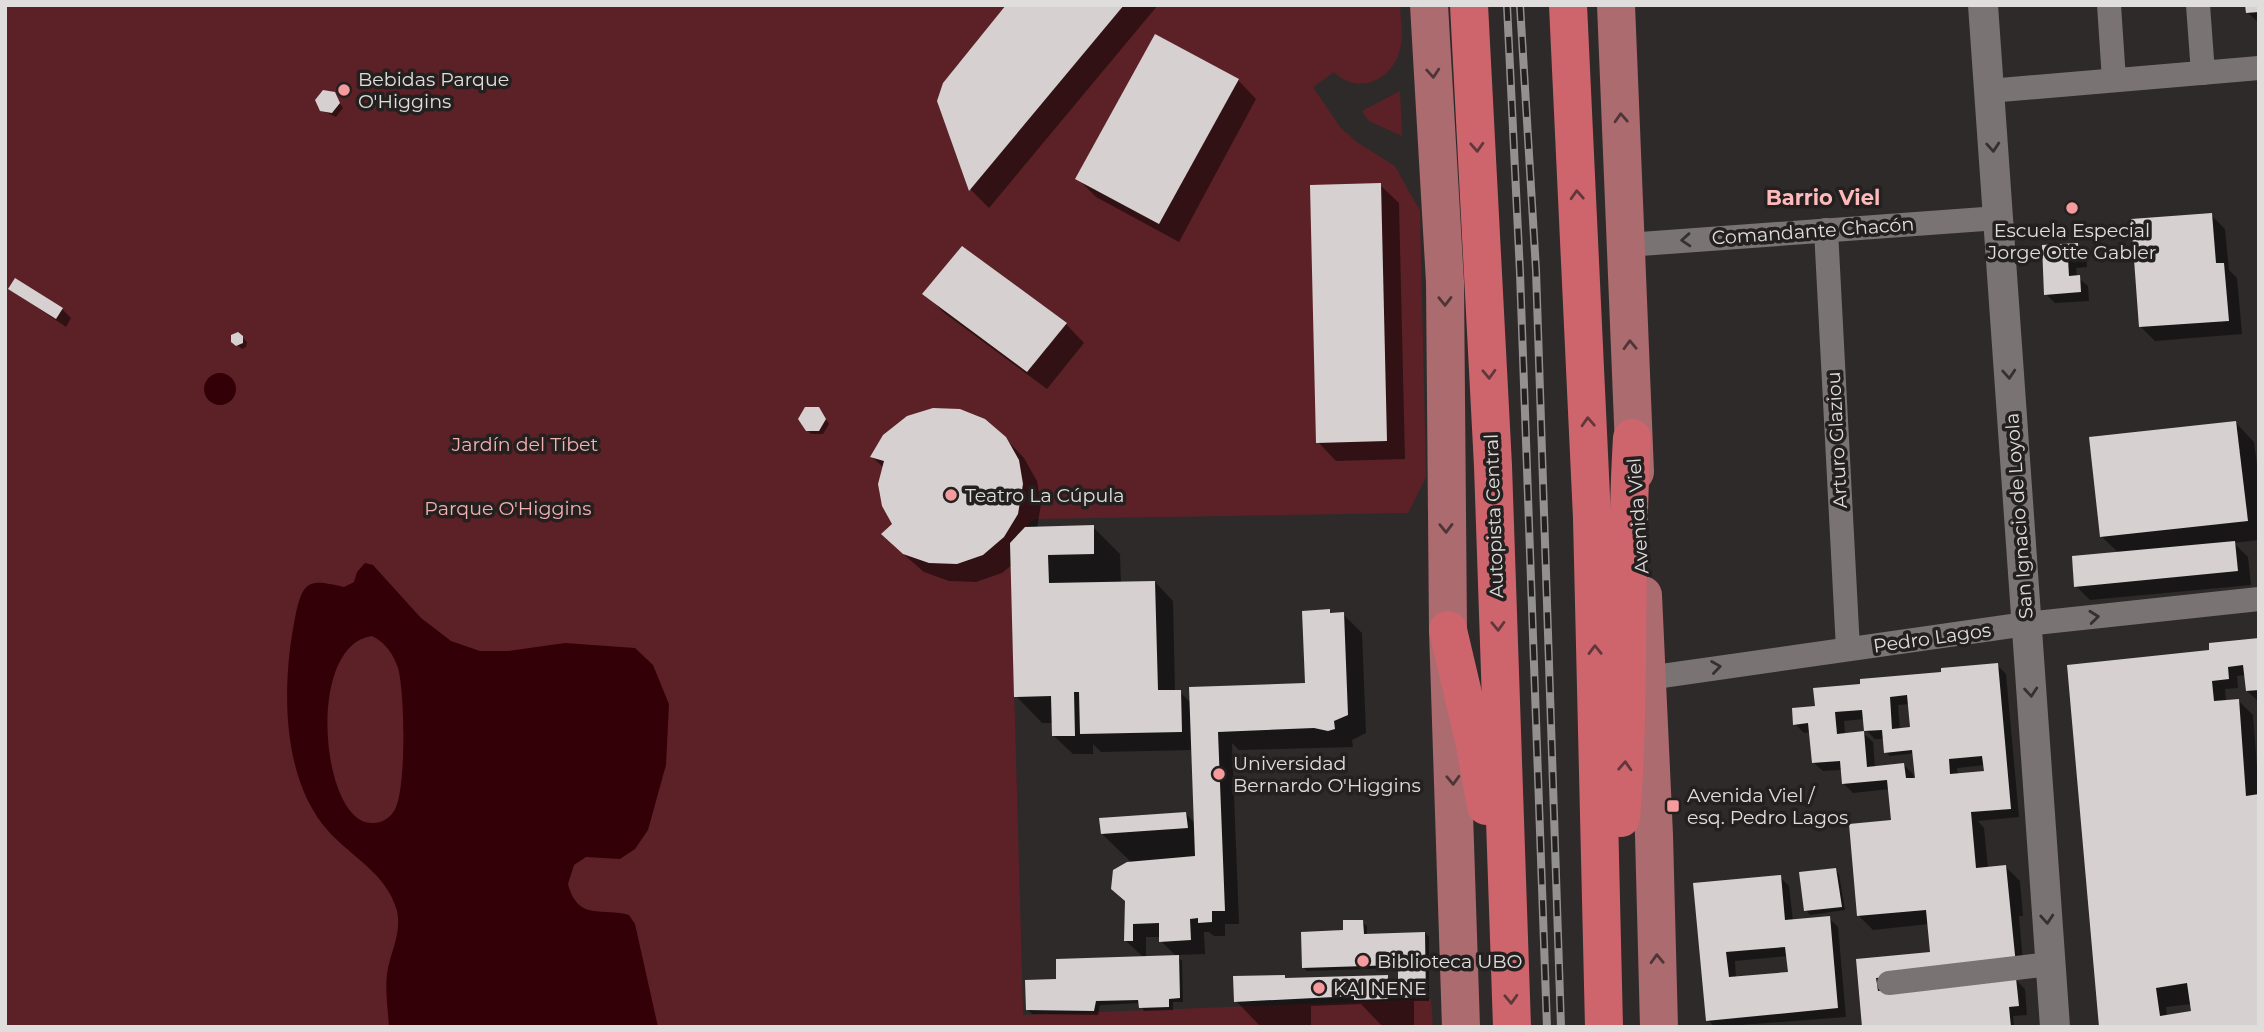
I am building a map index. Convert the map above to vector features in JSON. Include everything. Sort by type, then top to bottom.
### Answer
[{"type":"highway","name":"Autopista Central","points":[[1469,5],[1488,349],[1512,1027]]},
{"type":"highway","points":[[1568,5],[1592,517],[1604,1027]]},
{"type":"highway","points":[[1602,956],[1614,879],[1624,783],[1632,438]]},
{"type":"highway","points":[[1448,630],[1473,734],[1509,923]]},
{"type":"main road","points":[[1429,5],[1445,282],[1448,630],[1459,1022]]},
{"type":"main road","name":"Avenida Viel","points":[[1616,5],[1627,244],[1632,438],[1648,678],[1659,1027]]},
{"type":"street","name":"San Ignacio de Loyola","points":[[1983,5],[2055,1027]]},
{"type":"street","points":[[2109,5],[2114,80]]},
{"type":"street","points":[[2198,5],[2203,73]]},
{"type":"street","points":[[1989,90],[2259,68]]},
{"type":"street","name":"Comandante Chacón","points":[[1627,244],[1998,218]]},
{"type":"street","name":"Arturo Glaziou","points":[[1826,230],[1848,649]]},
{"type":"street","name":"Pedro Lagos","points":[[1648,678],[2026,624],[2259,599]]},
{"type":"street","points":[[1889,983],[2050,964]]},
{"type":"green space","name":"Parque O'Higgins","points":[[5,5],[1400,5],[1401,44],[1390,69],[1373,81],[1364,83],[1353,83],[1334,72],[1313,87],[1340,127],[1358,143],[1395,166],[1420,211],[1426,477],[1408,513],[1035,519],[1010,543],[1023,1015],[1431,999],[1433,1027],[5,1027]]},
{"type":"green space","points":[[1400,91],[1402,136],[1369,121],[1362,111]]},
{"type":"shaded area","points":[[220,373],[232,377],[236,389],[232,401],[220,405],[208,401],[204,389],[208,377]]},
{"type":"shaded area","points":[[365,563],[373,565],[421,618],[451,641],[480,651],[508,651],[565,643],[635,648],[653,665],[669,704],[666,765],[648,830],[635,849],[620,859],[586,857],[574,865],[568,884],[578,904],[593,911],[629,915],[635,924],[658,1027],[389,1027],[386,980],[397,935],[397,911],[386,887],[329,832],[313,810],[301,785],[293,758],[289,729],[288,671],[295,618],[301,596],[309,585],[315,583],[344,587],[354,582],[357,572]],"holes":[[[372,636],[388,649],[398,668],[403,738],[402,779],[396,807],[389,817],[375,823],[354,815],[341,795],[332,766],[328,732],[329,699],[337,669],[351,647]]]},
{"type":"building","points":[[1006,5],[1124,5],[969,191],[937,101],[943,83]]},
{"type":"building","points":[[2245,5],[2259,5],[2259,12],[2246,13]]},
{"type":"building","points":[[1155,34],[1239,79],[1159,224],[1075,179]]},
{"type":"building","points":[[323,90],[335,92],[340,103],[332,113],[320,111],[315,100]]},
{"type":"building","points":[[1381,183],[1387,441],[1316,443],[1310,185]]},
{"type":"building","points":[[2212,213],[2216,263],[2224,263],[2229,321],[2139,327],[2131,219]]},
{"type":"building","points":[[2078,243],[2079,259],[2068,259],[2069,276],[2080,275],[2081,292],[2044,295],[2042,245]]},
{"type":"building","points":[[962,246],[1067,323],[1027,372],[922,294]]},
{"type":"building","points":[[15,278],[63,308],[56,319],[8,289]]},
{"type":"building","points":[[238,332],[243,336],[243,343],[236,346],[231,342],[231,335]]},
{"type":"building","points":[[805,407],[819,407],[826,419],[819,431],[806,431],[798,419]]},
{"type":"building","name":"Teatro La Cúpula","points":[[933,408],[960,409],[985,419],[1006,437],[1019,460],[1023,484],[1018,514],[1004,537],[983,555],[957,564],[929,563],[903,554],[881,534],[892,524],[882,506],[878,484],[884,461],[870,457],[883,435],[907,416]]},
{"type":"building","points":[[2236,421],[2248,521],[2100,537],[2089,437]]},
{"type":"building","points":[[1094,525],[1094,554],[1048,555],[1049,583],[1155,581],[1158,690],[1181,690],[1182,732],[1080,734],[1079,692],[1074,692],[1075,736],[1052,736],[1051,696],[1014,697],[1010,543],[1025,527]]},
{"type":"building","points":[[2235,541],[2238,571],[2074,587],[2072,556]]},
{"type":"building","points":[[1330,609],[1330,613],[1344,612],[1348,715],[1334,721],[1335,729],[1328,731],[1314,728],[1218,732],[1225,911],[1212,911],[1212,922],[1198,923],[1198,918],[1190,919],[1191,940],[1159,942],[1159,923],[1133,924],[1133,941],[1124,941],[1125,901],[1111,889],[1113,870],[1127,862],[1195,856],[1189,687],[1305,683],[1302,611]]},
{"type":"building","points":[[2259,638],[2259,690],[2246,691],[2243,665],[2228,667],[2229,679],[2212,681],[2214,701],[2239,699],[2246,796],[2259,794],[2259,1027],[2099,1027],[2067,665],[2209,650],[2209,643]],"holes":[[[2187,983],[2191,1011],[2160,1016],[2156,988]]]},
{"type":"building","points":[[1998,663],[2011,809],[1971,812],[1976,868],[2006,865],[2016,965],[1876,978],[1878,991],[2016,978],[2019,1006],[2009,1007],[2011,1027],[1862,1027],[1856,959],[1930,952],[1926,910],[1857,916],[1849,824],[1891,820],[1887,780],[1842,784],[1840,761],[1812,763],[1808,723],[1793,725],[1792,708],[1815,706],[1813,688],[1860,684],[1860,679],[1941,672],[1941,668]],"holes":[[[1907,695],[1910,727],[1892,729],[1890,697]],[[1862,710],[1864,731],[1837,734],[1835,712]],[[1882,730],[1884,753],[1912,750],[1915,778],[1906,778],[1904,763],[1867,767],[1864,731]],[[1982,756],[1984,771],[1950,774],[1949,759]]]},
{"type":"building","points":[[1186,812],[1188,828],[1101,834],[1099,818]]},
{"type":"building","points":[[1836,868],[1842,907],[1804,911],[1799,872]]},
{"type":"building","points":[[1781,875],[1785,920],[1830,916],[1838,1008],[1706,1021],[1693,883]],"holes":[[[1785,947],[1788,972],[1729,977],[1726,952]]]},
{"type":"building","name":"Biblioteca UBO","points":[[1343,920],[1363,920],[1364,934],[1425,932],[1426,997],[1398,998],[1398,965],[1302,968],[1301,932],[1343,930]]},
{"type":"building","points":[[1179,955],[1180,998],[1169,999],[1169,1007],[1139,1008],[1138,1000],[1096,1001],[1094,1011],[1026,1010],[1025,980],[1056,979],[1056,959]]},
{"type":"building","points":[[1285,975],[1285,978],[1388,975],[1388,999],[1354,1000],[1354,996],[1234,1002],[1233,976]]},
{"type":"railway","points":[[1507,5],[1520,273],[1547,1027]]},
{"type":"railway","points":[[1520,5],[1536,270],[1561,1027]]},
{"type":"place","name":"Bebidas Parque O'Higgins","points":[[344,90]]},
{"type":"place","name":"Escuela Especial Jorge Otte Gabler","points":[[2072,208]]},
{"type":"place","name":"Teatro La Cúpula","points":[[951,495]]},
{"type":"place","name":"Universidad Bernardo O'Higgins","points":[[1219,774]]},
{"type":"place","name":"Avenida Viel / esq. Pedro Lagos","points":[[1673,806]]},
{"type":"place","name":"Biblioteca UBO","points":[[1363,961]]},
{"type":"place","name":"KAI NENE","points":[[1319,988]]},
{"type":"district","name":"Barrio Viel","points":[[1823,197]]},
{"type":"park label","name":"Jardín del Tíbet","points":[[525,444]]}]
